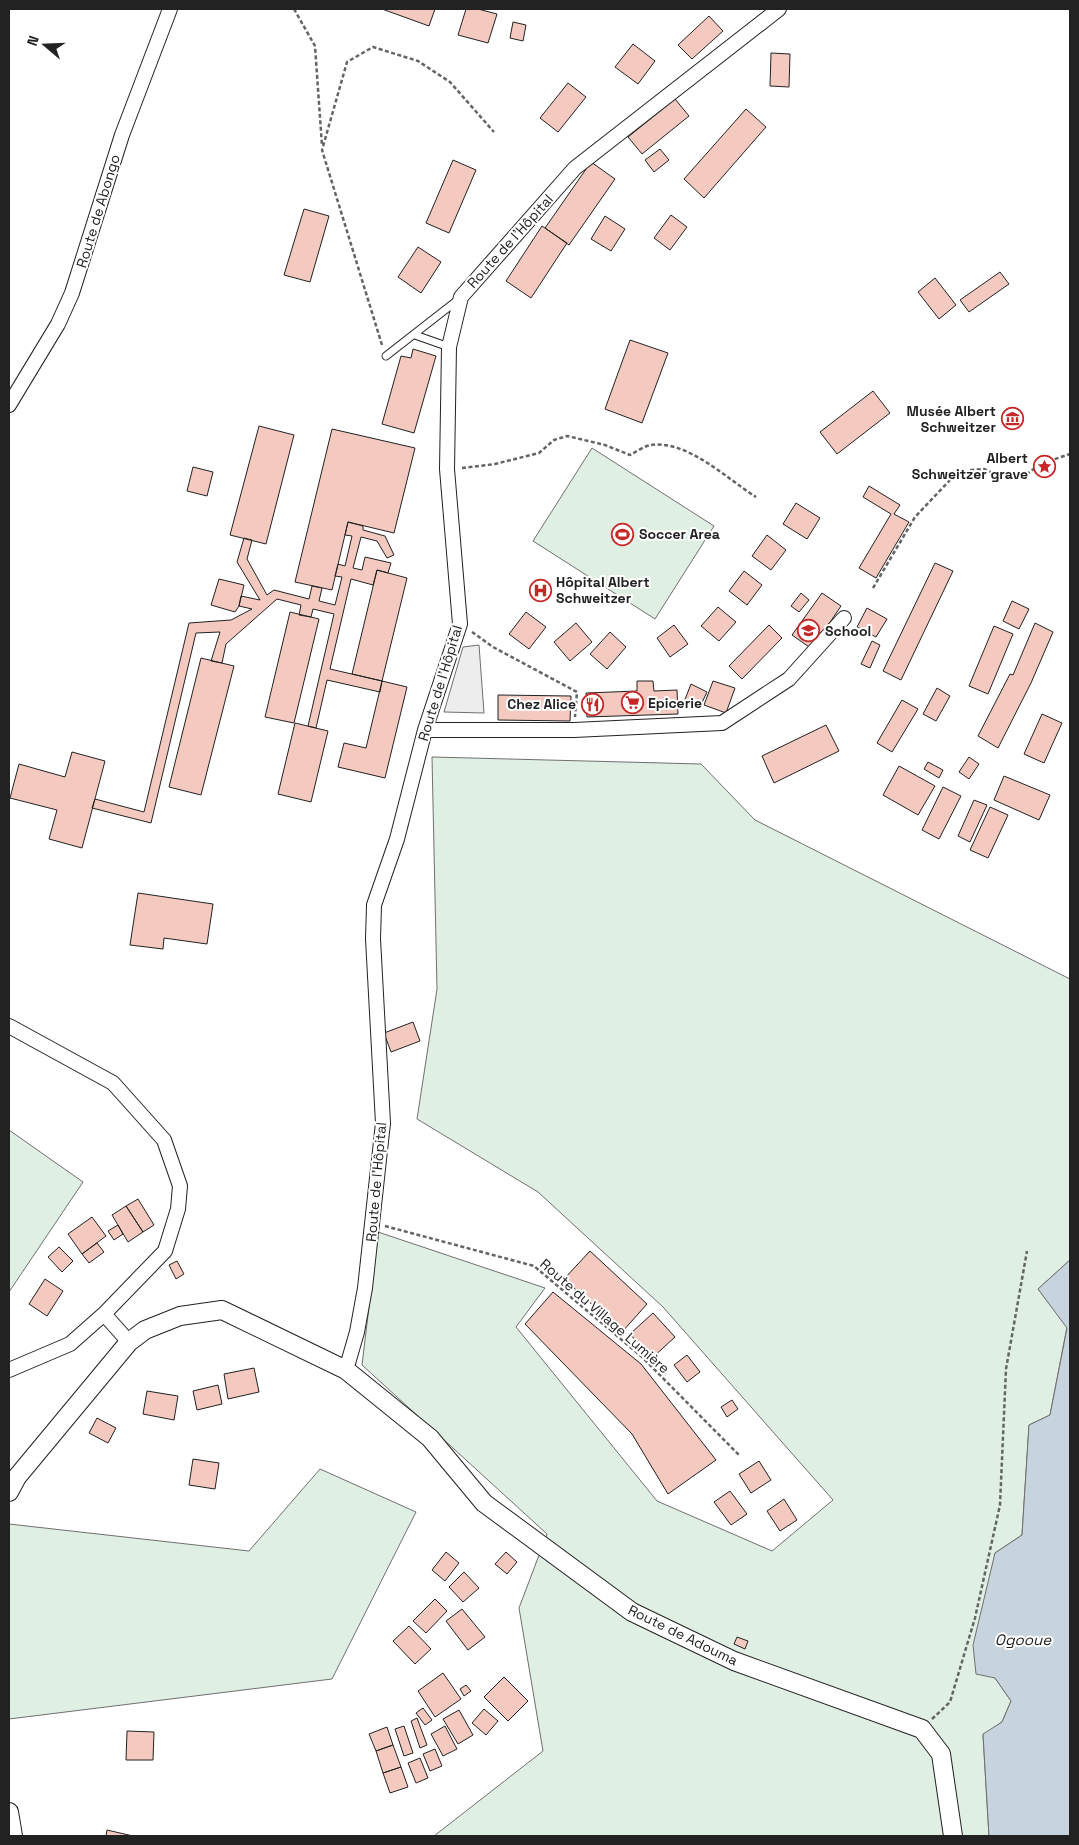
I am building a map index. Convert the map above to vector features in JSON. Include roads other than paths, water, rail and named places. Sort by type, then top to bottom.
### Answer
[{"type":"street","name":"Route de Abongo","points":[[9,405],[58,324],[72,293],[122,135],[170,9]]},
{"type":"street","name":"Route de l'Hôpital","points":[[346,1370],[357,1332],[365,1288],[383,1123],[379,1076],[373,911],[397,839],[425,730],[460,624],[447,469],[450,347],[461,297],[575,168],[778,9]]},
{"type":"street","points":[[425,730],[574,730],[722,723],[789,679],[844,618]]},
{"type":"street","points":[[9,1026],[114,1083],[164,1140],[180,1186],[178,1209],[165,1251],[104,1314],[70,1344],[9,1370]]},
{"type":"street","name":"Route de Adouma","points":[[9,1492],[17,1477],[129,1342],[144,1330],[180,1316],[222,1310],[346,1370],[430,1438],[484,1503],[632,1612],[734,1660],[922,1729],[941,1754],[954,1836]]},
{"type":"street","points":[[104,1314],[129,1342]]},
{"type":"street","points":[[9,1812],[12,1836]]},
{"type":"lane","points":[[386,356],[461,297]]},
{"type":"lane","points":[[415,335],[450,347]]},
{"type":"water","name":"Ogooue","points":[[1070,1260],[1070,1836],[989,1836],[983,1734],[1002,1722],[1011,1701],[995,1678],[976,1674],[973,1645],[995,1553],[1022,1535],[1029,1425],[1050,1415],[1067,1328],[1038,1289]]},
{"type":"place","name":"Musée Albert Schweitzer","points":[[1012,419]]},
{"type":"place","name":"Albert Schweitzer grave","points":[[1044,466]]},
{"type":"place","name":"Soccer Area","points":[[623,534]]},
{"type":"place","name":"Hôpital Albert Schweitzer","points":[[540,590]]},
{"type":"place","name":"School","points":[[809,631]]},
{"type":"place","name":"Epicerie","points":[[632,703]]},
{"type":"place","name":"Chez Alice","points":[[592,704]]}]
